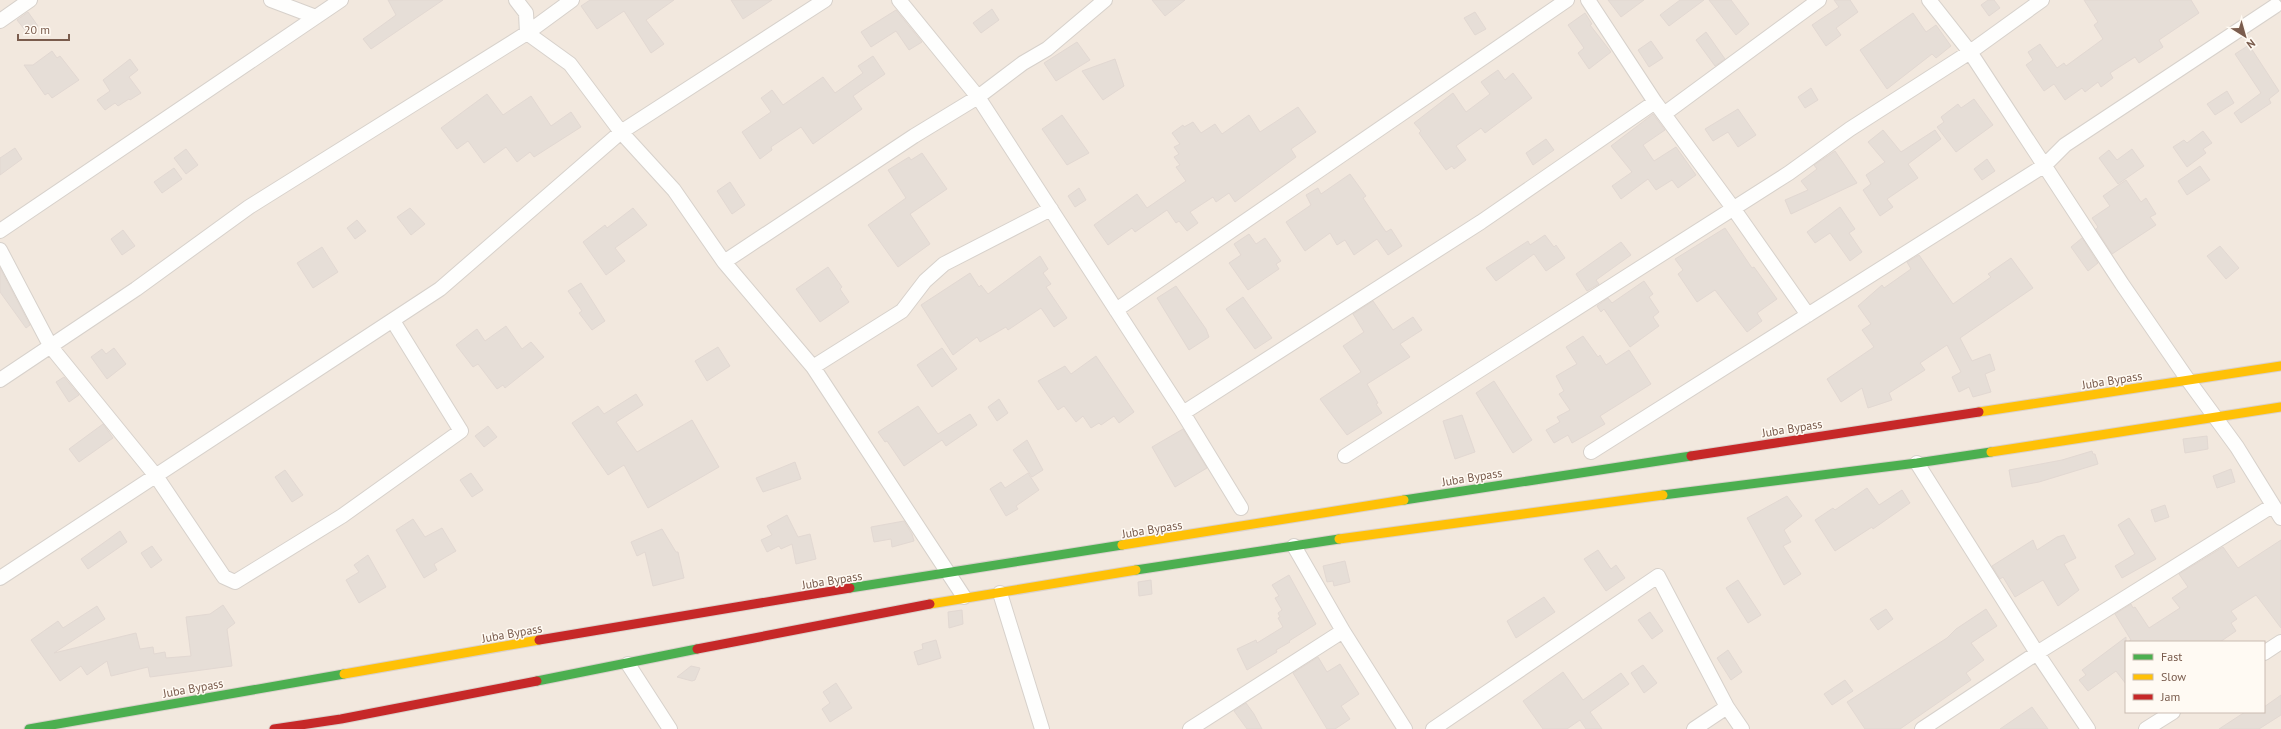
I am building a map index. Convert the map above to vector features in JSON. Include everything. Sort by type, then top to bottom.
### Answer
[{"type":"main road","name":"Juba Bypass","points":[[29,729],[652,620],[1555,476],[2281,366]]},
{"type":"main road","points":[[274,729],[344,724],[628,664],[964,597],[1000,593],[1294,546],[1612,501],[1917,463],[2281,407]]},
{"type":"street","points":[[0,21],[30,0]]},
{"type":"street","points":[[271,0],[316,17]]},
{"type":"street","points":[[0,231],[341,0]]},
{"type":"street","points":[[516,0],[526,13],[527,33]]},
{"type":"street","points":[[0,380],[51,347],[249,207],[527,33],[572,0]]},
{"type":"street","points":[[0,578],[440,290],[621,132],[825,0]]},
{"type":"street","points":[[899,0],[978,97],[1183,413],[1241,508]]},
{"type":"street","points":[[724,262],[914,136],[978,97],[1023,63],[1046,49],[1105,0]]},
{"type":"street","points":[[1116,310],[1568,0]]},
{"type":"street","points":[[1588,0],[1655,102],[1733,208],[1808,315]]},
{"type":"street","points":[[1664,114],[1819,0]]},
{"type":"street","points":[[1929,0],[1970,52],[2188,380],[2236,447],[2281,518]]},
{"type":"street","points":[[1345,456],[1789,173],[1850,129],[1970,52],[2042,0]]},
{"type":"street","points":[[1591,452],[2046,165],[2065,145],[2276,7]]},
{"type":"street","points":[[527,33],[570,64],[621,132],[674,190],[724,262],[813,367],[964,597]]},
{"type":"street","points":[[1183,413],[1481,222],[1655,102]]},
{"type":"street","points":[[813,367],[902,311],[925,281],[944,264],[1050,208]]},
{"type":"street","points":[[0,250],[51,347],[156,476],[224,577],[235,582],[342,516],[462,431],[393,321]]},
{"type":"street","points":[[1917,463],[2037,653],[2088,729]]},
{"type":"street","points":[[1922,729],[2037,653],[2272,506]]},
{"type":"street","points":[[1294,546],[1342,631],[1405,729]]},
{"type":"street","points":[[1433,729],[1658,576],[1727,707],[1742,729]]},
{"type":"street","points":[[1000,593],[1042,729]]},
{"type":"street","points":[[1190,729],[1342,631]]},
{"type":"street","points":[[2265,652],[2281,642]]},
{"type":"street","points":[[628,664],[670,729]]},
{"type":"street","points":[[1694,729],[1727,707]]},
{"type":"street","points":[[2146,729],[2171,713]]},
{"type":"shaded area","points":[[0,0],[2281,0],[2281,729],[0,729]]},
{"type":"building","points":[[388,0],[443,0],[371,49],[363,39],[396,15]]},
{"type":"building","points":[[590,0],[674,0],[646,20],[664,44],[651,53],[624,11],[597,29],[581,6]]},
{"type":"building","points":[[731,0],[772,0],[743,19]]},
{"type":"building","points":[[1152,0],[1185,0],[1165,16]]},
{"type":"building","points":[[1608,0],[1644,0],[1621,17]]},
{"type":"building","points":[[1680,0],[1704,0],[1669,26],[1660,15]]},
{"type":"building","points":[[1709,0],[1731,0],[1749,24],[1736,35]]},
{"type":"building","points":[[1834,0],[1850,0],[1858,12],[1836,28],[1841,35],[1826,46],[1812,25],[1839,7]]},
{"type":"building","points":[[1988,0],[1994,0],[2000,8],[1989,16],[1981,5]]},
{"type":"building","points":[[2084,0],[2191,0],[2199,13],[2159,40],[2163,47],[2139,63],[2135,57],[2110,73],[2113,78],[2101,87],[2098,82],[2085,92],[2082,88],[2065,100],[2054,84],[2044,91],[2026,65],[2033,60],[2028,52],[2040,44],[2057,68],[2064,63],[2066,66],[2103,39],[2094,25],[2098,22]]},
{"type":"building","points":[[992,9],[999,20],[981,33],[973,23]]},
{"type":"building","points":[[896,10],[922,42],[909,50],[896,31],[871,47],[861,32]]},
{"type":"building","points":[[28,12],[38,26],[28,34],[17,20]]},
{"type":"building","points":[[1475,12],[1486,29],[1475,35],[1464,18]]},
{"type":"building","points":[[1585,13],[1592,24],[1590,25],[1611,52],[1589,69],[1578,53],[1584,48],[1568,25]]},
{"type":"building","points":[[1913,13],[1926,32],[1936,25],[1951,46],[1936,58],[1932,54],[1887,89],[1860,50]]},
{"type":"building","points":[[1706,32],[1725,59],[1715,66],[1696,40]]},
{"type":"building","points":[[1651,41],[1663,58],[1649,67],[1638,50]]},
{"type":"building","points":[[1077,42],[1090,60],[1056,81],[1044,63]]},
{"type":"building","points":[[2249,45],[2279,91],[2269,99],[2271,103],[2241,123],[2234,113],[2261,93],[2235,54]]},
{"type":"building","points":[[52,51],[57,58],[60,56],[79,80],[52,98],[48,93],[45,95],[24,65],[33,65]]},
{"type":"building","points":[[873,56],[885,74],[853,96],[862,109],[813,144],[801,127],[771,147],[772,150],[760,159],[742,132],[771,112],[761,98],[772,90],[783,105],[823,77],[835,93],[863,73],[858,66]]},
{"type":"building","points":[[130,59],[138,70],[129,77],[141,93],[118,106],[115,103],[105,110],[97,100],[110,91],[103,80]]},
{"type":"building","points":[[1115,59],[1124,86],[1103,100],[1082,71]]},
{"type":"building","points":[[1498,70],[1505,80],[1513,73],[1532,98],[1485,133],[1481,128],[1456,146],[1466,160],[1454,169],[1452,166],[1446,170],[1419,133],[1421,131],[1414,123],[1453,93],[1466,112],[1490,94],[1481,82]]},
{"type":"building","points":[[1811,88],[1818,100],[1805,108],[1798,97]]},
{"type":"building","points":[[2227,91],[2234,103],[2215,115],[2207,104]]},
{"type":"building","points":[[487,94],[503,115],[531,96],[551,126],[571,112],[581,127],[534,157],[530,152],[517,162],[506,147],[484,163],[468,141],[457,149],[441,128]]},
{"type":"building","points":[[1974,99],[1993,125],[1956,152],[1937,127],[1944,122],[1941,117],[1958,104],[1961,108]]},
{"type":"building","points":[[1298,107],[1316,132],[1291,149],[1296,157],[1235,202],[1229,193],[1216,202],[1213,197],[1190,212],[1198,223],[1187,231],[1179,221],[1176,223],[1167,210],[1135,232],[1132,228],[1108,245],[1094,225],[1137,194],[1147,208],[1186,181],[1176,167],[1180,165],[1174,157],[1179,154],[1174,147],[1180,144],[1172,133],[1183,125],[1184,127],[1193,122],[1201,133],[1215,124],[1222,134],[1249,115],[1260,132]]},
{"type":"building","points":[[1738,109],[1756,135],[1738,147],[1728,132],[1713,141],[1705,129]]},
{"type":"building","points":[[1653,114],[1665,130],[1643,145],[1654,161],[1676,147],[1696,175],[1678,188],[1672,180],[1656,190],[1648,179],[1621,199],[1612,186],[1632,172],[1611,146]]},
{"type":"building","points":[[1062,115],[1089,153],[1067,165],[1042,129]]},
{"type":"building","points":[[1883,130],[1901,152],[1935,130],[1941,139],[1908,164],[1918,178],[1887,199],[1893,207],[1880,216],[1863,190],[1871,184],[1866,175],[1885,162],[1868,142]]},
{"type":"building","points":[[2203,131],[2212,143],[2203,149],[2206,153],[2187,167],[2173,147],[2184,140],[2187,143]]},
{"type":"building","points":[[1546,139],[1554,150],[1533,165],[1526,153]]},
{"type":"building","points":[[15,148],[22,159],[0,175],[0,158]]},
{"type":"building","points":[[186,149],[198,165],[186,174],[174,158]]},
{"type":"building","points":[[2132,149],[2144,166],[2118,184],[2099,158],[2109,150],[2117,160]]},
{"type":"building","points":[[1835,151],[1857,183],[1791,214],[1785,200],[1808,190],[1801,181],[1817,169],[1814,165]]},
{"type":"building","points":[[922,153],[947,189],[910,214],[930,244],[898,267],[868,225],[906,198],[888,170],[909,157],[911,160]]},
{"type":"building","points":[[1987,159],[1995,171],[1982,180],[1974,169]]},
{"type":"building","points":[[2200,166],[2210,180],[2187,195],[2178,181]]},
{"type":"building","points":[[174,168],[182,179],[162,193],[154,182]]},
{"type":"building","points":[[1350,174],[1366,196],[1363,198],[1386,232],[1391,229],[1402,246],[1388,255],[1377,239],[1354,255],[1345,240],[1337,245],[1330,233],[1305,251],[1286,222],[1311,205],[1306,195],[1318,188],[1321,194]]},
{"type":"building","points":[[2126,180],[2141,202],[2146,198],[2156,214],[2150,217],[2156,225],[2112,254],[2096,229],[2098,227],[2092,218],[2110,206],[2103,196]]},
{"type":"building","points":[[730,182],[745,205],[732,214],[717,191]]},
{"type":"building","points":[[1079,188],[1086,200],[1075,207],[1068,196]]},
{"type":"building","points":[[1840,207],[1855,229],[1849,233],[1862,252],[1850,261],[1830,233],[1815,243],[1807,232]]},
{"type":"building","points":[[410,208],[425,224],[411,235],[397,217]]},
{"type":"building","points":[[633,208],[647,225],[615,248],[625,261],[606,275],[583,242],[605,225],[607,228]]},
{"type":"building","points":[[357,220],[366,231],[355,239],[347,228]]},
{"type":"building","points":[[1725,228],[1752,268],[1754,267],[1777,299],[1757,313],[1762,321],[1747,332],[1715,290],[1697,302],[1678,274],[1683,270],[1675,259]]},
{"type":"building","points":[[123,230],[135,246],[122,255],[111,239]]},
{"type":"building","points":[[1249,234],[1256,244],[1265,238],[1281,261],[1276,264],[1279,269],[1248,290],[1229,263],[1241,255],[1234,244]]},
{"type":"building","points":[[1545,235],[1554,247],[1556,245],[1565,258],[1546,271],[1534,254],[1496,281],[1486,268],[1528,241],[1530,245]]},
{"type":"building","points":[[2082,238],[2098,263],[2088,271],[2071,247]]},
{"type":"building","points":[[1621,242],[1631,255],[1596,280],[1599,284],[1587,291],[1576,274]]},
{"type":"building","points":[[2220,246],[2239,268],[2226,279],[2207,256]]},
{"type":"building","points":[[322,247],[338,272],[313,288],[297,263]]},
{"type":"building","points":[[1919,255],[1953,304],[1991,277],[1988,274],[2011,258],[2033,288],[1960,338],[1972,361],[1990,354],[1995,370],[1985,374],[1991,392],[1973,397],[1969,387],[1959,392],[1952,377],[1961,372],[1947,345],[1920,363],[1925,370],[1889,393],[1892,400],[1868,408],[1862,388],[1841,402],[1827,379],[1874,347],[1862,330],[1871,324],[1858,306],[1882,285],[1884,288],[1911,269],[1907,262]]},
{"type":"building","points":[[1040,256],[1048,269],[1043,273],[1051,284],[1046,287],[1067,318],[1054,327],[1041,308],[1008,330],[1006,327],[980,342],[977,337],[953,355],[921,305],[970,273],[979,287],[981,285],[988,294]]},
{"type":"building","points":[[828,267],[842,287],[840,289],[849,302],[820,322],[796,289]]},
{"type":"building","points":[[0,268],[30,325],[26,328],[0,292]]},
{"type":"building","points":[[1644,281],[1653,294],[1649,297],[1659,312],[1653,317],[1659,326],[1630,347],[1604,309],[1601,312],[1597,306],[1608,298],[1612,303]]},
{"type":"building","points":[[581,283],[605,321],[592,330],[579,313],[582,311],[568,291]]},
{"type":"building","points":[[1176,286],[1206,329],[1209,337],[1189,350],[1157,298]]},
{"type":"building","points":[[1243,297],[1272,338],[1255,349],[1226,309]]},
{"type":"building","points":[[1373,301],[1393,330],[1413,317],[1422,330],[1400,344],[1410,357],[1367,384],[1382,413],[1347,435],[1320,399],[1361,372],[1343,346],[1364,332],[1353,314]]},
{"type":"building","points":[[506,326],[522,349],[531,342],[544,357],[505,388],[503,385],[497,389],[478,364],[473,367],[456,345],[477,329],[485,341]]},
{"type":"building","points":[[1583,336],[1598,357],[1600,355],[1606,365],[1629,350],[1651,384],[1600,416],[1605,424],[1572,443],[1568,435],[1554,443],[1546,430],[1560,422],[1557,417],[1570,410],[1559,394],[1564,391],[1556,376],[1577,364],[1566,347]]},
{"type":"building","points":[[718,347],[730,366],[707,381],[695,361]]},
{"type":"building","points":[[114,348],[126,364],[107,379],[91,357],[102,349],[106,354]]},
{"type":"building","points":[[942,348],[957,369],[932,387],[917,365]]},
{"type":"building","points":[[1096,356],[1134,412],[1119,423],[1114,416],[1101,425],[1099,423],[1091,428],[1083,416],[1076,422],[1064,406],[1058,410],[1038,381],[1065,366],[1071,374]]},
{"type":"building","points":[[64,377],[79,395],[69,402],[56,382]]},
{"type":"building","points":[[1494,381],[1532,440],[1513,453],[1476,393]]},
{"type":"building","points":[[636,394],[643,405],[616,422],[637,452],[692,420],[719,467],[648,508],[624,465],[608,475],[572,423],[598,406],[604,414]]},
{"type":"building","points":[[999,399],[1008,413],[997,421],[988,407]]},
{"type":"building","points":[[918,406],[938,434],[970,414],[977,425],[946,446],[942,440],[904,466],[887,441],[885,442],[878,432]]},
{"type":"building","points":[[1462,415],[1475,452],[1455,459],[1443,421]]},
{"type":"building","points":[[103,424],[113,438],[79,462],[69,449]]},
{"type":"building","points":[[488,426],[497,437],[484,447],[475,436]]},
{"type":"building","points":[[1183,429],[1207,468],[1175,487],[1152,447]]},
{"type":"building","points":[[2207,436],[2208,449],[2185,453],[2183,439]]},
{"type":"building","points":[[1027,440],[1043,470],[1032,477],[1013,450]]},
{"type":"building","points":[[2092,451],[2093,454],[2095,454],[2098,464],[2039,482],[2012,487],[2009,470],[2062,460]]},
{"type":"building","points":[[795,462],[801,479],[763,492],[756,478]]},
{"type":"building","points":[[2231,469],[2235,482],[2217,488],[2213,476]]},
{"type":"building","points":[[285,470],[303,495],[292,502],[275,477]]},
{"type":"building","points":[[471,473],[483,490],[472,497],[460,480]]},
{"type":"building","points":[[1028,473],[1039,490],[1016,506],[1018,509],[1006,516],[990,489],[1001,482],[1005,488]]},
{"type":"building","points":[[1867,488],[1879,505],[1902,490],[1910,503],[1873,529],[1872,527],[1835,551],[1815,520],[1833,508],[1835,510]]},
{"type":"building","points":[[1787,496],[1802,516],[1784,530],[1791,542],[1783,546],[1801,574],[1784,585],[1747,518]]},
{"type":"building","points":[[2165,505],[2169,517],[2155,522],[2151,510]]},
{"type":"building","points":[[787,515],[798,537],[810,534],[816,559],[796,564],[792,544],[781,549],[779,546],[767,552],[761,540],[772,535],[767,526]]},
{"type":"building","points":[[2129,518],[2156,559],[2122,578],[2115,566],[2135,554],[2118,525]]},
{"type":"building","points":[[413,519],[425,537],[442,528],[456,551],[434,564],[437,570],[424,578],[396,530]]},
{"type":"building","points":[[904,521],[912,534],[914,541],[892,547],[891,539],[874,542],[871,527]]},
{"type":"building","points":[[662,529],[676,552],[678,552],[684,578],[653,586],[645,552],[637,556],[631,542]]},
{"type":"building","points":[[120,531],[127,542],[88,569],[81,559]]},
{"type":"building","points":[[2064,535],[2076,558],[2064,564],[2079,590],[2058,606],[2043,580],[2015,597],[2003,577],[2000,579],[1992,566],[2033,540],[2037,550],[2057,537]]},
{"type":"building","points":[[2281,540],[2281,628],[2256,595],[2231,611],[2237,619],[2231,623],[2236,631],[2221,641],[2130,641],[2131,640],[2115,614],[2131,604],[2133,608],[2135,607],[2149,628],[2180,608],[2172,598],[2188,587],[2179,574],[2223,547],[2238,568]]},
{"type":"building","points":[[152,546],[162,560],[151,568],[141,553]]},
{"type":"building","points":[[1598,550],[1611,569],[1616,565],[1625,578],[1606,591],[1584,559]]},
{"type":"building","points":[[368,555],[386,587],[359,603],[346,580],[359,572],[354,565]]},
{"type":"building","points":[[1345,561],[1350,582],[1334,586],[1333,581],[1327,582],[1323,566]]},
{"type":"building","points":[[1289,575],[1316,624],[1276,650],[1277,652],[1247,670],[1237,649],[1256,640],[1257,643],[1283,627],[1278,618],[1280,617],[1278,613],[1282,610],[1275,598],[1279,596],[1272,585]]},
{"type":"building","points":[[1151,580],[1152,594],[1139,596],[1138,582]]},
{"type":"building","points":[[1738,580],[1761,615],[1748,623],[1726,588]]},
{"type":"building","points":[[1544,597],[1555,612],[1516,638],[1507,621]]},
{"type":"building","points":[[223,605],[235,623],[227,629],[232,666],[150,677],[148,667],[111,676],[107,661],[87,675],[81,666],[60,681],[31,640],[58,621],[63,628],[97,606],[105,619],[54,653],[136,633],[140,649],[153,647],[154,654],[165,652],[166,658],[191,656],[186,617],[210,614]]},
{"type":"building","points":[[1886,609],[1893,619],[1878,630],[1870,619]]},
{"type":"building","points":[[1986,609],[1997,626],[1971,643],[1984,660],[1966,673],[1971,680],[1900,729],[1865,729],[1847,702],[1947,638],[1956,629]]},
{"type":"building","points":[[962,610],[963,624],[949,628],[948,612]]},
{"type":"building","points":[[1650,612],[1663,631],[1652,639],[1638,620]]},
{"type":"building","points":[[2126,637],[2125,683],[2116,671],[2088,691],[2079,680],[2086,675],[2082,670]]},
{"type":"building","points":[[936,640],[941,658],[918,665],[914,652],[923,649],[922,644]]},
{"type":"building","points":[[1728,650],[1742,672],[1731,680],[1717,658]]},
{"type":"building","points":[[1318,657],[1327,672],[1340,664],[1359,694],[1341,706],[1350,719],[1335,729],[1327,729],[1293,673]]},
{"type":"building","points":[[1643,665],[1657,683],[1644,693],[1631,673]]},
{"type":"building","points":[[691,666],[700,668],[695,680],[692,681],[677,677]]},
{"type":"building","points":[[1563,672],[1583,700],[1621,673],[1629,684],[1590,712],[1602,729],[1586,729],[1580,720],[1567,729],[1543,729],[1523,701]]},
{"type":"building","points":[[1845,680],[1853,691],[1832,705],[1824,694]]},
{"type":"building","points":[[836,683],[852,708],[830,722],[822,709],[830,703],[823,692]]},
{"type":"building","points":[[2281,695],[2281,715],[2259,729],[2219,729],[2243,713],[2265,713],[2265,706]]},
{"type":"building","points":[[1246,703],[1262,729],[1247,729],[1234,711]]},
{"type":"building","points":[[2032,707],[2048,729],[2000,729]]},
{"type":"traffic: fast","points":[[1663,495],[1917,463],[1991,452]]},
{"type":"traffic: fast","points":[[1404,500],[1691,456]]},
{"type":"traffic: fast","points":[[1136,570],[1339,539]]},
{"type":"traffic: fast","points":[[850,588],[1122,545]]},
{"type":"traffic: fast","points":[[537,681],[697,649]]},
{"type":"traffic: fast","points":[[29,729],[344,674]]},
{"type":"traffic: slow","points":[[1979,412],[2281,366]]},
{"type":"traffic: slow","points":[[1991,452],[2281,407]]},
{"type":"traffic: slow","points":[[1339,539],[1663,495]]},
{"type":"traffic: slow","points":[[1122,545],[1404,500]]},
{"type":"traffic: slow","points":[[930,604],[1136,570]]},
{"type":"traffic: slow","points":[[344,674],[539,640]]},
{"type":"traffic: jam","points":[[1691,456],[1979,412]]},
{"type":"traffic: jam","points":[[539,640],[850,588]]},
{"type":"traffic: jam","points":[[697,649],[930,604]]},
{"type":"traffic: jam","points":[[274,729],[341,719],[537,681]]}]
